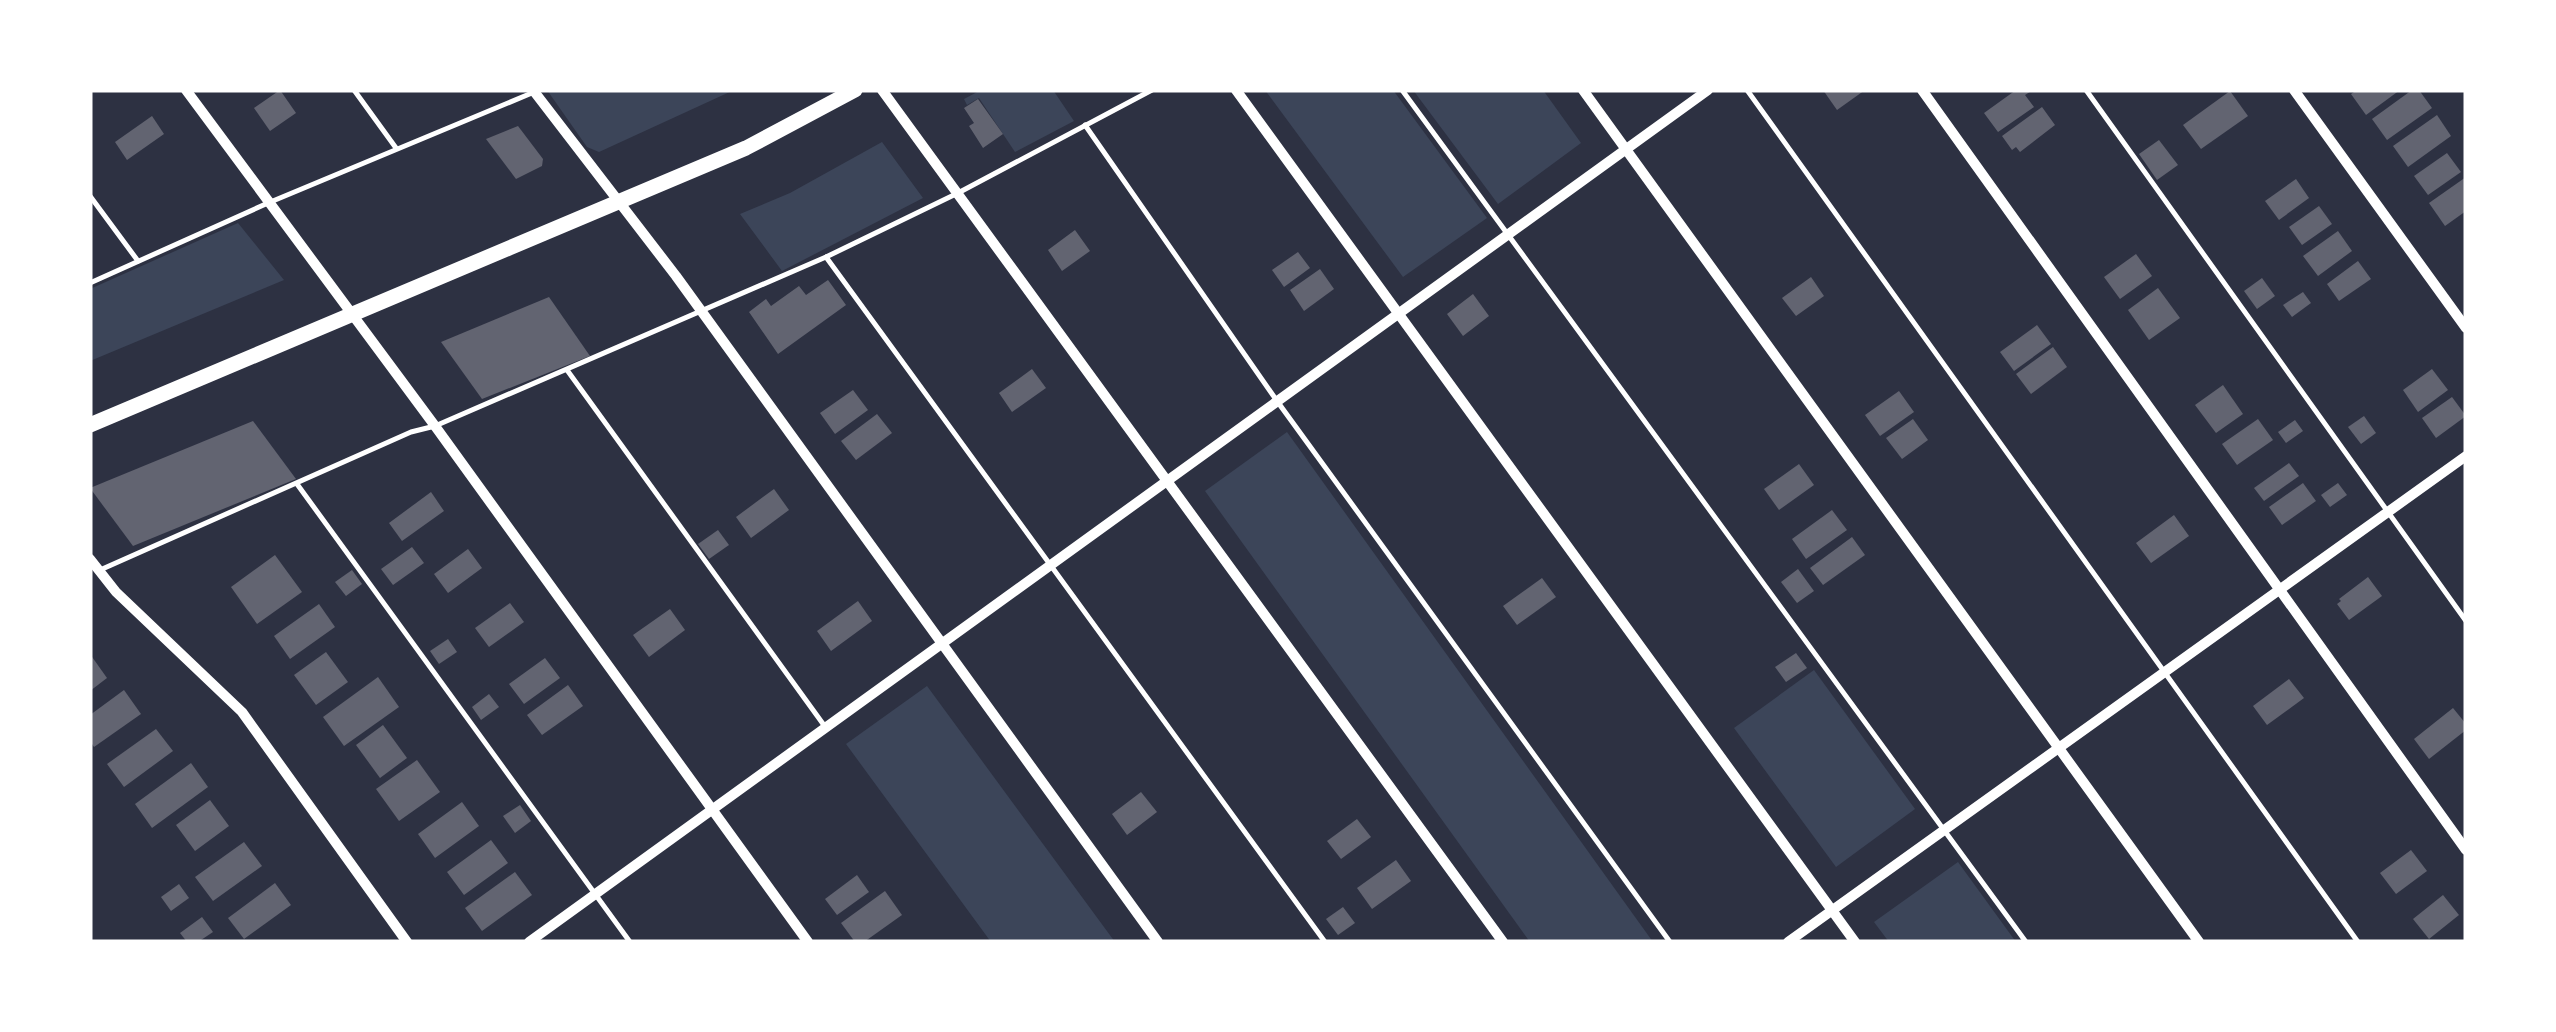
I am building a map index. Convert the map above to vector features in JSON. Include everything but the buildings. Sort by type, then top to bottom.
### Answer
[{"type":"main road","points":[[90,425],[746,148],[856,90]]},
{"type":"street","points":[[186,90],[808,942]]},
{"type":"street","points":[[882,90],[1503,942]]},
{"type":"street","points":[[1236,90],[1855,942]]},
{"type":"street","points":[[1583,90],[2199,942]]},
{"type":"street","points":[[529,942],[1708,90]]},
{"type":"street","points":[[1922,90],[2466,850]]},
{"type":"street","points":[[2294,90],[2466,328]]},
{"type":"street","points":[[536,91],[702,312],[1158,942]]},
{"type":"street","points":[[1788,942],[2466,456]]},
{"type":"street","points":[[90,559],[242,712],[407,942]]},
{"type":"lane","points":[[354,90],[396,149]]},
{"type":"lane","points":[[99,571],[411,432],[435,426],[826,257],[958,193],[1152,90]]},
{"type":"lane","points":[[1402,90],[2026,942]]},
{"type":"lane","points":[[1748,90],[2358,942]]},
{"type":"lane","points":[[2086,90],[2466,621]]},
{"type":"lane","points":[[90,283],[268,202],[536,91]]},
{"type":"lane","points":[[1085,125],[1278,402],[1670,942]]},
{"type":"lane","points":[[90,196],[138,261]]},
{"type":"lane","points":[[826,257],[1325,942]]},
{"type":"lane","points":[[567,370],[826,728]]},
{"type":"lane","points":[[296,484],[630,942]]},
{"type":"shaded area","points":[[547,90],[734,90],[599,152],[587,147]]},
{"type":"shaded area","points":[[981,90],[1053,90],[1074,121],[1015,152],[979,98],[967,105],[964,99]]},
{"type":"shaded area","points":[[1265,90],[1393,90],[1487,218],[1403,277]]},
{"type":"shaded area","points":[[1413,90],[1543,90],[1581,143],[1498,204]]},
{"type":"shaded area","points":[[882,142],[923,198],[782,271],[740,214],[790,193]]},
{"type":"shaded area","points":[[238,223],[284,280],[90,361],[90,289]]},
{"type":"shaded area","points":[[1287,432],[1653,942],[1530,942],[1205,491]]},
{"type":"shaded area","points":[[1814,670],[1915,809],[1836,867],[1734,728]]},
{"type":"shaded area","points":[[927,686],[1115,942],[991,942],[846,744]]},
{"type":"shaded area","points":[[1958,862],[2016,942],[1889,942],[1874,922]]}]
